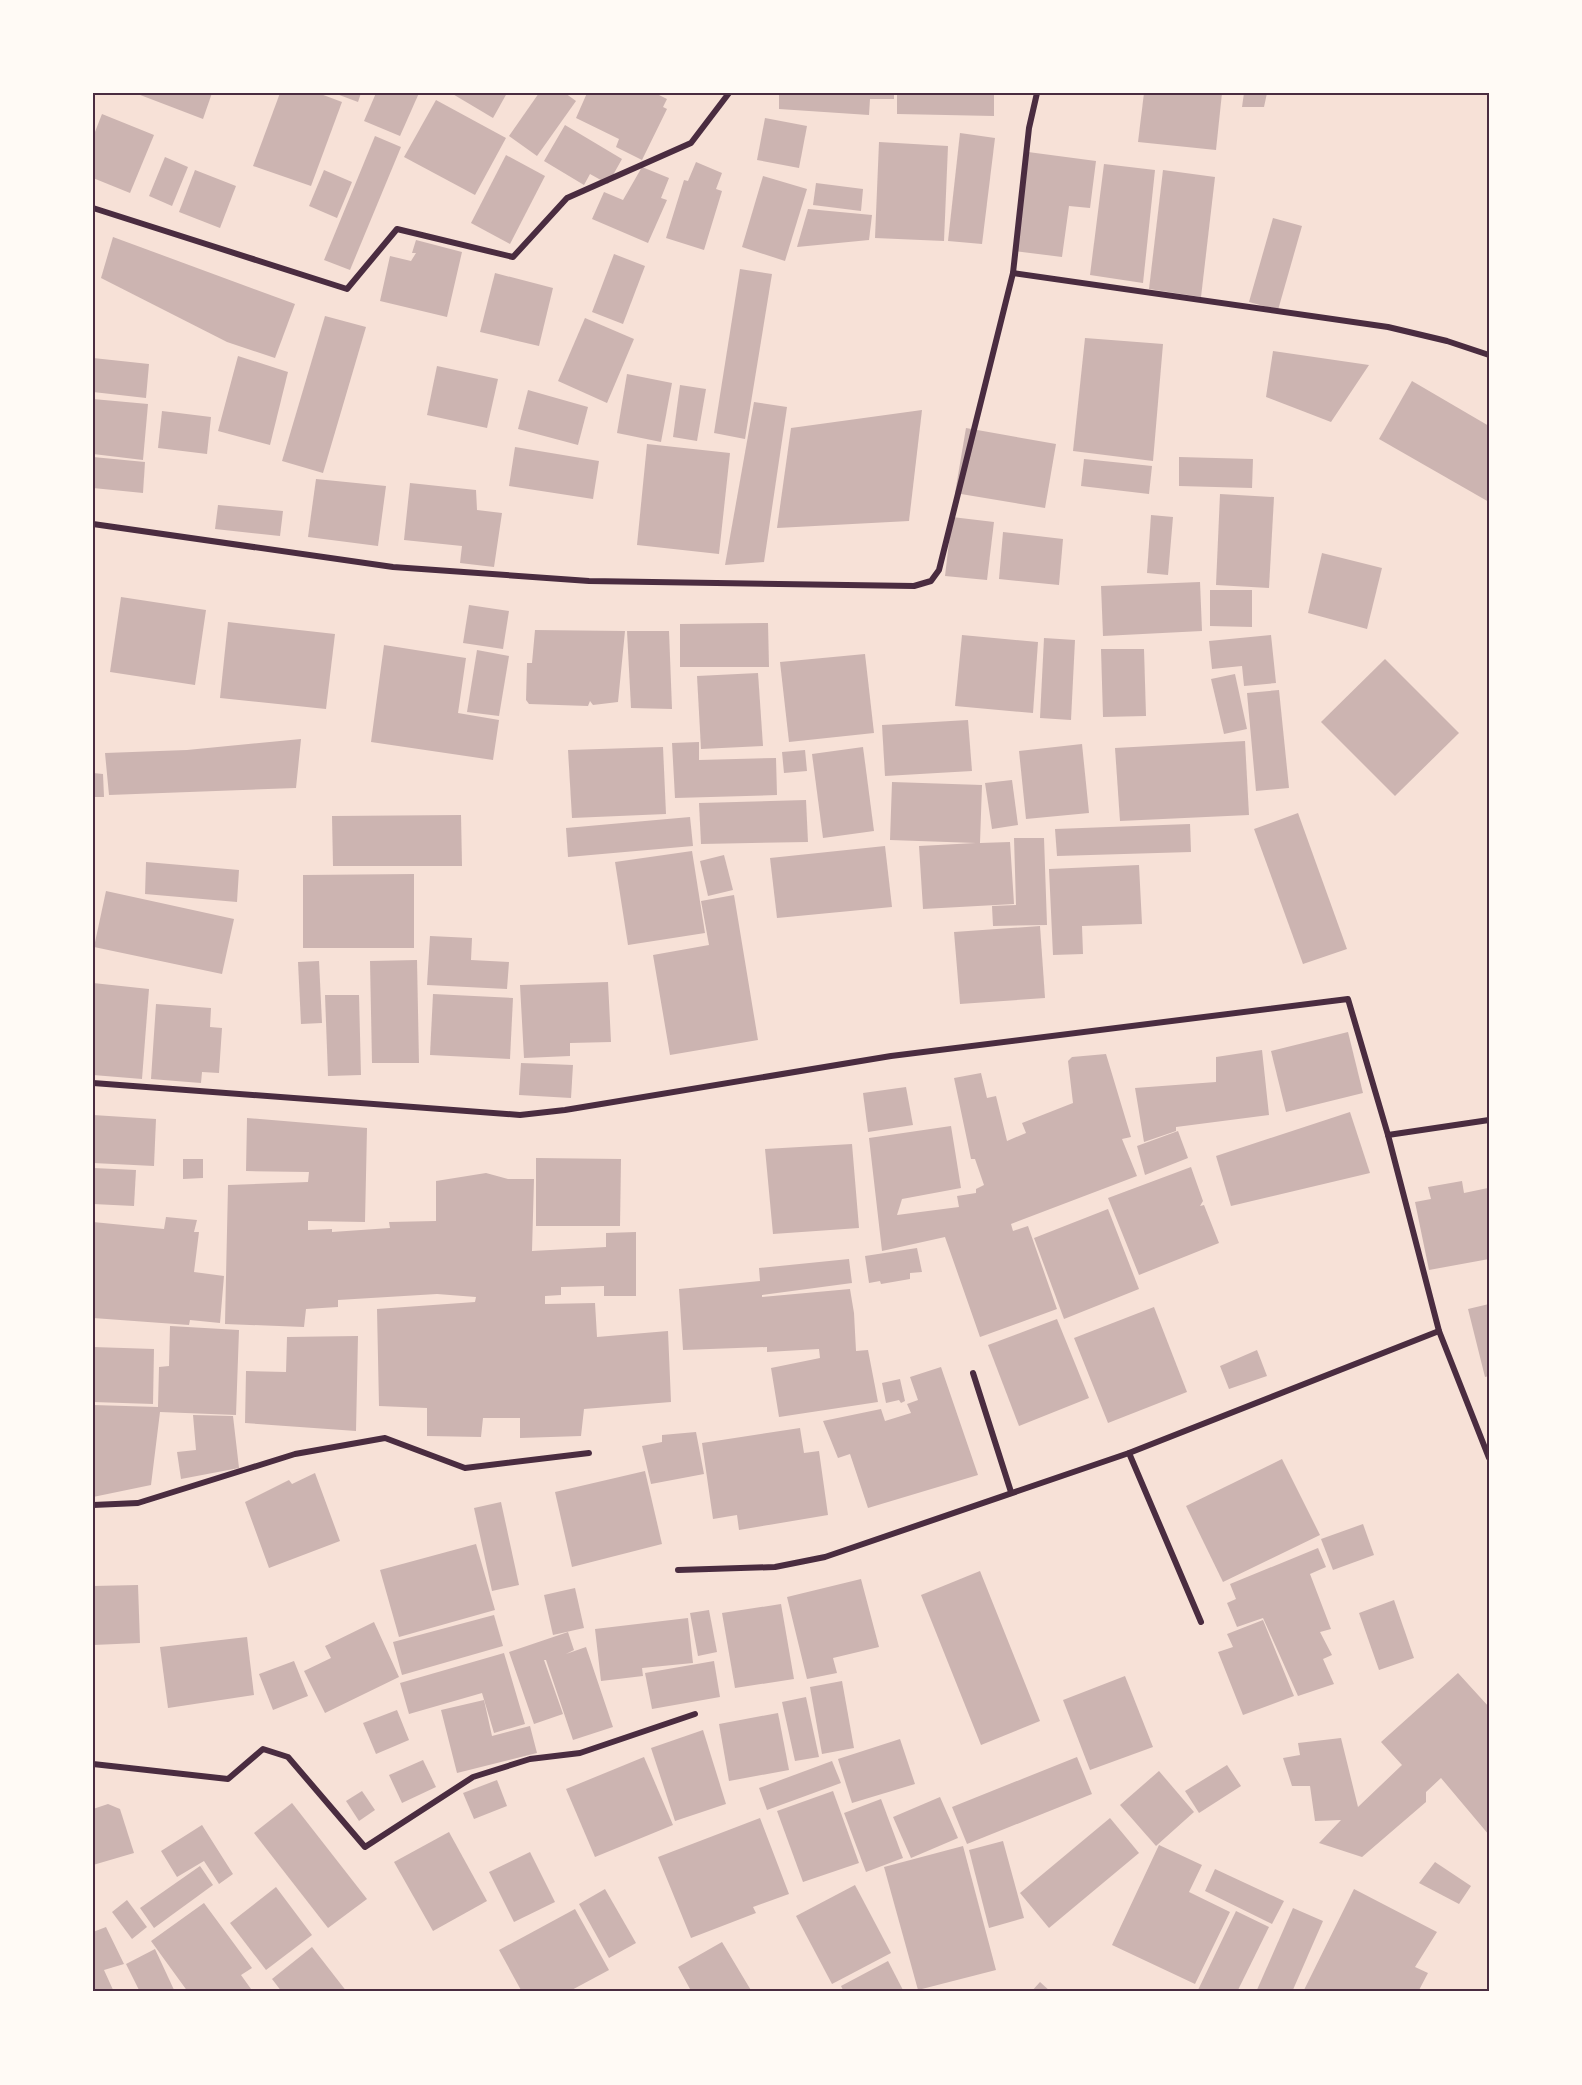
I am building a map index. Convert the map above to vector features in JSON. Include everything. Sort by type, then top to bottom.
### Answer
[{"type":"street","points":[[93,208],[347,289],[397,229],[513,257],[567,198],[691,143],[729,93]]},
{"type":"street","points":[[93,524],[393,567],[578,581],[914,586],[931,581],[939,570],[1013,273],[1029,128],[1037,93]]},
{"type":"street","points":[[1013,273],[1388,327],[1447,341],[1489,355]]},
{"type":"street","points":[[93,1083],[520,1114],[565,1110],[891,1056],[1348,999],[1388,1135],[1438,1331],[1489,1458]]},
{"type":"street","points":[[1388,1135],[1489,1120]]},
{"type":"street","points":[[678,1570],[775,1567],[825,1557],[1129,1453],[1438,1331]]},
{"type":"street","points":[[973,1373],[1011,1492]]},
{"type":"street","points":[[93,1506],[138,1503],[295,1454],[385,1438],[465,1468],[589,1453]]},
{"type":"street","points":[[1129,1453],[1201,1622]]},
{"type":"street","points":[[93,1764],[228,1779],[263,1749],[288,1757],[365,1847],[473,1777],[530,1759],[580,1752],[695,1714]]},
{"type":"building","points":[[135,93],[212,93],[203,119]]},
{"type":"building","points":[[280,93],[318,93],[342,102],[311,186],[253,166]]},
{"type":"building","points":[[334,93],[361,93],[358,102]]},
{"type":"building","points":[[376,93],[419,93],[400,136],[364,121]]},
{"type":"building","points":[[451,93],[507,93],[493,118]]},
{"type":"building","points":[[539,93],[565,93],[576,101],[537,156],[509,136]]},
{"type":"building","points":[[587,93],[655,93],[667,99],[663,107],[667,109],[642,160],[616,147],[619,139],[576,118]]},
{"type":"building","points":[[779,93],[894,93],[894,99],[870,99],[869,115],[779,109]]},
{"type":"building","points":[[897,93],[994,93],[994,116],[897,114]]},
{"type":"building","points":[[1144,93],[1222,93],[1216,150],[1138,142]]},
{"type":"building","points":[[1244,93],[1267,93],[1264,107],[1242,107]]},
{"type":"building","points":[[436,100],[506,138],[475,195],[404,157]]},
{"type":"building","points":[[102,114],[154,135],[130,193],[93,178],[93,137]]},
{"type":"building","points":[[765,118],[807,126],[799,168],[757,160]]},
{"type":"building","points":[[565,125],[622,159],[608,184],[590,174],[584,185],[544,161]]},
{"type":"building","points":[[960,133],[995,138],[982,244],[948,241]]},
{"type":"building","points":[[375,136],[401,147],[350,270],[324,260]]},
{"type":"building","points":[[879,142],[948,146],[944,241],[875,238]]},
{"type":"building","points":[[1028,152],[1096,161],[1090,208],[1069,206],[1062,257],[1015,251]]},
{"type":"building","points":[[506,155],[545,176],[510,244],[471,223]]},
{"type":"building","points":[[165,157],[188,167],[172,206],[149,196]]},
{"type":"building","points":[[696,162],[722,173],[716,189],[722,191],[704,250],[666,238],[684,180],[688,181]]},
{"type":"building","points":[[1104,164],[1155,170],[1143,283],[1090,275]]},
{"type":"building","points":[[642,167],[669,178],[661,198],[667,200],[648,243],[592,219],[604,192],[623,200]]},
{"type":"building","points":[[195,170],[236,186],[220,228],[179,212]]},
{"type":"building","points":[[324,170],[352,182],[337,218],[309,206]]},
{"type":"building","points":[[1163,170],[1215,177],[1201,297],[1149,289]]},
{"type":"building","points":[[763,176],[807,189],[785,261],[742,247]]},
{"type":"building","points":[[816,183],[863,189],[861,211],[813,205]]},
{"type":"building","points":[[808,209],[872,215],[869,240],[797,247]]},
{"type":"building","points":[[1273,218],[1302,226],[1278,310],[1249,302]]},
{"type":"building","points":[[113,237],[295,304],[275,358],[227,342],[101,278]]},
{"type":"building","points":[[416,240],[462,252],[447,317],[380,301],[390,256],[411,261],[416,253],[412,253]]},
{"type":"building","points":[[614,254],[645,266],[623,324],[592,312]]},
{"type":"building","points":[[740,269],[772,274],[745,439],[714,433]]},
{"type":"building","points":[[495,273],[553,288],[539,346],[480,332]]},
{"type":"building","points":[[325,316],[366,327],[323,473],[282,461]]},
{"type":"building","points":[[585,318],[634,339],[607,403],[558,381]]},
{"type":"building","points":[[1085,338],[1163,344],[1153,461],[1073,451]]},
{"type":"building","points":[[1273,351],[1369,365],[1331,422],[1266,397]]},
{"type":"building","points":[[238,356],[288,372],[270,445],[218,431]]},
{"type":"building","points":[[93,358],[149,364],[146,398],[93,392]]},
{"type":"building","points":[[437,366],[498,379],[487,428],[427,415]]},
{"type":"building","points":[[627,374],[672,383],[661,442],[617,433]]},
{"type":"building","points":[[1412,381],[1489,426],[1489,502],[1379,439]]},
{"type":"building","points":[[680,385],[706,389],[697,441],[673,437]]},
{"type":"building","points":[[528,390],[588,407],[578,445],[518,429]]},
{"type":"building","points":[[93,399],[148,404],[143,460],[93,454]]},
{"type":"building","points":[[754,402],[787,407],[764,562],[725,565]]},
{"type":"building","points":[[922,410],[909,521],[777,528],[791,428]]},
{"type":"building","points":[[162,411],[211,417],[207,454],[158,448]]},
{"type":"building","points":[[966,428],[1056,444],[1045,508],[955,493]]},
{"type":"building","points":[[647,444],[730,453],[719,554],[637,545]]},
{"type":"building","points":[[515,447],[599,461],[593,499],[509,486]]},
{"type":"building","points":[[93,457],[145,462],[143,493],[93,488]]},
{"type":"building","points":[[1179,457],[1253,459],[1252,488],[1179,486]]},
{"type":"building","points":[[1084,459],[1152,466],[1149,494],[1081,486]]},
{"type":"building","points":[[316,479],[386,486],[378,546],[308,537]]},
{"type":"building","points":[[410,483],[476,490],[477,510],[502,513],[494,567],[460,563],[462,546],[404,540]]},
{"type":"building","points":[[1220,494],[1274,497],[1269,588],[1216,585]]},
{"type":"building","points":[[218,505],[283,511],[280,536],[215,529]]},
{"type":"building","points":[[1151,515],[1173,517],[1168,575],[1147,573]]},
{"type":"building","points":[[952,517],[994,522],[987,580],[945,576]]},
{"type":"building","points":[[1003,532],[1063,539],[1059,585],[999,579]]},
{"type":"building","points":[[1322,553],[1382,568],[1367,629],[1308,613]]},
{"type":"building","points":[[1200,582],[1202,631],[1103,636],[1101,586]]},
{"type":"building","points":[[1210,590],[1252,590],[1252,627],[1210,626]]},
{"type":"building","points":[[121,597],[206,610],[195,685],[110,672]]},
{"type":"building","points":[[469,605],[509,611],[503,649],[463,643]]},
{"type":"building","points":[[228,622],[335,634],[326,709],[220,698]]},
{"type":"building","points":[[768,623],[769,667],[680,667],[680,624]]},
{"type":"building","points":[[535,630],[625,631],[618,702],[593,705],[590,701],[588,706],[529,704],[526,700],[527,663],[532,663]]},
{"type":"building","points":[[627,631],[669,631],[672,709],[631,708]]},
{"type":"building","points":[[962,635],[1038,642],[1033,713],[955,706]]},
{"type":"building","points":[[1271,635],[1276,683],[1244,686],[1242,666],[1212,669],[1209,641]]},
{"type":"building","points":[[1044,638],[1075,640],[1071,720],[1040,718]]},
{"type":"building","points":[[384,645],[466,658],[458,713],[499,720],[493,760],[371,742]]},
{"type":"building","points":[[1101,649],[1144,649],[1146,716],[1103,717]]},
{"type":"building","points":[[477,650],[509,656],[499,716],[467,712]]},
{"type":"building","points":[[865,654],[874,733],[789,742],[780,662]]},
{"type":"building","points":[[1385,659],[1459,733],[1395,796],[1321,722]]},
{"type":"building","points":[[758,673],[763,746],[701,749],[697,676]]},
{"type":"building","points":[[1235,674],[1247,729],[1224,734],[1211,679]]},
{"type":"building","points":[[1279,690],[1289,788],[1256,791],[1247,693]]},
{"type":"building","points":[[968,720],[972,771],[885,776],[882,725]]},
{"type":"building","points":[[301,739],[296,788],[109,795],[105,753],[187,750]]},
{"type":"building","points":[[1245,741],[1249,815],[1120,821],[1115,748]]},
{"type":"building","points":[[699,742],[699,760],[776,758],[777,795],[675,798],[672,743]]},
{"type":"building","points":[[1082,744],[1089,813],[1026,819],[1019,751]]},
{"type":"building","points":[[663,747],[666,814],[572,818],[568,750]]},
{"type":"building","points":[[863,747],[874,831],[823,838],[812,754]]},
{"type":"building","points":[[805,750],[807,771],[784,773],[782,752]]},
{"type":"building","points":[[93,773],[103,774],[104,797],[93,797]]},
{"type":"building","points":[[1012,780],[1018,825],[992,829],[985,783]]},
{"type":"building","points":[[892,782],[982,785],[980,843],[1010,842],[1014,904],[923,909],[919,846],[976,843],[890,840]]},
{"type":"building","points":[[806,800],[808,842],[701,844],[699,803]]},
{"type":"building","points":[[1298,813],[1347,949],[1303,964],[1254,829]]},
{"type":"building","points":[[461,815],[462,866],[333,866],[332,816]]},
{"type":"building","points":[[690,817],[693,846],[568,857],[566,828]]},
{"type":"building","points":[[1190,824],[1191,852],[1057,856],[1055,829]]},
{"type":"building","points":[[1014,838],[1044,838],[1047,925],[993,926],[992,906],[1016,905]]},
{"type":"building","points":[[885,846],[892,907],[777,918],[770,858]]},
{"type":"building","points":[[692,851],[705,933],[628,945],[615,862]]},
{"type":"building","points":[[724,855],[733,890],[708,896],[700,861]]},
{"type":"building","points":[[146,862],[239,870],[237,902],[145,894]]},
{"type":"building","points":[[1139,865],[1142,924],[1082,926],[1083,954],[1053,955],[1049,869]]},
{"type":"building","points":[[414,874],[414,948],[303,948],[303,875]]},
{"type":"building","points":[[106,891],[234,919],[222,974],[94,947]]},
{"type":"building","points":[[734,895],[758,1040],[670,1055],[653,955],[709,945],[701,901]]},
{"type":"building","points":[[1040,926],[1045,998],[960,1004],[954,932]]},
{"type":"building","points":[[430,936],[472,938],[471,960],[509,962],[507,989],[427,985]]},
{"type":"building","points":[[417,960],[419,1063],[372,1063],[370,961]]},
{"type":"building","points":[[319,961],[322,1023],[301,1024],[298,962]]},
{"type":"building","points":[[608,982],[611,1042],[570,1043],[570,1056],[524,1058],[520,985]]},
{"type":"building","points":[[93,983],[149,989],[142,1079],[93,1075]]},
{"type":"building","points":[[433,994],[513,998],[510,1059],[430,1055]]},
{"type":"building","points":[[325,995],[359,995],[361,1075],[328,1076]]},
{"type":"building","points":[[156,1004],[211,1008],[210,1027],[222,1028],[219,1073],[202,1072],[201,1083],[151,1079]]},
{"type":"building","points":[[1348,1032],[1363,1093],[1286,1112],[1271,1051]]},
{"type":"building","points":[[1262,1050],[1269,1115],[1176,1127],[1176,1131],[1144,1142],[1135,1088],[1216,1082],[1216,1057]]},
{"type":"building","points":[[1106,1054],[1131,1137],[1122,1139],[1137,1176],[1011,1224],[1013,1231],[1028,1226],[1057,1309],[980,1337],[945,1237],[882,1251],[869,1138],[951,1126],[961,1188],[902,1199],[897,1215],[959,1207],[957,1196],[976,1193],[976,1189],[984,1185],[975,1159],[971,1159],[954,1078],[981,1073],[987,1098],[996,1096],[1007,1141],[1026,1133],[1022,1123],[1073,1103],[1068,1061],[1072,1057]]},
{"type":"building","points":[[521,1063],[573,1065],[571,1098],[519,1095]]},
{"type":"building","points":[[906,1087],[913,1125],[868,1132],[863,1093]]},
{"type":"building","points":[[1350,1112],[1370,1173],[1231,1206],[1216,1156]]},
{"type":"building","points":[[93,1115],[156,1119],[154,1166],[93,1163]]},
{"type":"building","points":[[247,1118],[367,1128],[365,1222],[308,1221],[308,1230],[332,1229],[332,1232],[390,1228],[389,1222],[436,1221],[436,1181],[486,1173],[508,1179],[534,1179],[532,1251],[606,1247],[606,1233],[636,1232],[636,1296],[604,1296],[604,1286],[561,1287],[561,1295],[545,1296],[545,1304],[595,1303],[597,1337],[668,1331],[671,1402],[584,1409],[581,1436],[520,1438],[520,1418],[483,1418],[481,1437],[427,1436],[427,1408],[379,1406],[377,1309],[475,1302],[476,1297],[437,1294],[338,1300],[338,1307],[306,1309],[304,1327],[225,1324],[228,1185],[308,1182],[309,1172],[246,1171]]},
{"type":"building","points":[[1178,1131],[1188,1158],[1145,1175],[1137,1146]]},
{"type":"building","points":[[852,1144],[859,1228],[773,1234],[765,1149]]},
{"type":"building","points":[[536,1158],[621,1159],[620,1226],[536,1226]]},
{"type":"building","points":[[183,1159],[203,1159],[203,1178],[183,1179]]},
{"type":"building","points":[[1191,1167],[1203,1201],[1200,1206],[1204,1205],[1219,1243],[1139,1275],[1108,1198]]},
{"type":"building","points":[[93,1168],[136,1170],[134,1206],[93,1204]]},
{"type":"building","points":[[1462,1181],[1464,1193],[1488,1188],[1489,1259],[1429,1270],[1415,1202],[1431,1199],[1428,1187]]},
{"type":"building","points":[[1108,1209],[1139,1289],[1064,1319],[1034,1238]]},
{"type":"building","points":[[166,1217],[197,1220],[194,1232],[199,1232],[194,1272],[224,1276],[220,1323],[190,1320],[189,1325],[93,1318],[93,1222],[164,1229]]},
{"type":"building","points":[[917,1248],[922,1272],[910,1273],[910,1279],[881,1284],[880,1281],[869,1283],[865,1256]]},
{"type":"building","points":[[849,1259],[852,1283],[762,1295],[762,1297],[850,1289],[856,1351],[868,1350],[878,1402],[779,1417],[771,1368],[820,1358],[819,1349],[767,1352],[767,1347],[683,1350],[679,1289],[760,1281],[759,1268]]},
{"type":"building","points":[[1489,1304],[1489,1376],[1485,1377],[1468,1309]]},
{"type":"building","points":[[1154,1307],[1187,1392],[1108,1423],[1074,1338]]},
{"type":"building","points":[[1057,1319],[1089,1398],[1019,1426],[988,1345]]},
{"type":"building","points":[[170,1326],[239,1330],[236,1415],[160,1412],[151,1485],[93,1497],[93,1405],[158,1407],[159,1367],[169,1366]]},
{"type":"building","points":[[358,1336],[356,1431],[245,1423],[246,1371],[286,1372],[287,1337]]},
{"type":"building","points":[[93,1347],[154,1349],[153,1404],[93,1402]]},
{"type":"building","points":[[1257,1350],[1267,1376],[1229,1389],[1220,1366]]},
{"type":"building","points":[[941,1367],[978,1475],[868,1508],[850,1454],[838,1458],[823,1421],[881,1409],[885,1421],[911,1413],[907,1404],[918,1400],[910,1377]]},
{"type":"building","points":[[900,1379],[905,1401],[886,1403],[882,1383]]},
{"type":"building","points":[[193,1415],[233,1416],[239,1468],[181,1479],[177,1452],[196,1450]]},
{"type":"building","points":[[800,1428],[804,1453],[819,1451],[828,1515],[739,1530],[737,1515],[713,1519],[702,1443]]},
{"type":"building","points":[[696,1432],[704,1474],[651,1484],[642,1446],[662,1442],[662,1435]]},
{"type":"building","points":[[1282,1459],[1320,1535],[1223,1582],[1186,1506]]},
{"type":"building","points":[[645,1471],[662,1544],[572,1567],[555,1492]]},
{"type":"building","points":[[315,1473],[340,1541],[269,1568],[245,1502],[289,1480],[292,1484]]},
{"type":"building","points":[[501,1502],[519,1585],[492,1591],[474,1508]]},
{"type":"building","points":[[1363,1524],[1374,1555],[1333,1570],[1321,1539]]},
{"type":"building","points":[[476,1544],[495,1610],[399,1637],[380,1570]]},
{"type":"building","points":[[1318,1548],[1326,1567],[1310,1574],[1331,1629],[1320,1632],[1332,1655],[1323,1659],[1334,1684],[1298,1696],[1263,1618],[1237,1627],[1227,1603],[1236,1599],[1230,1584]]},
{"type":"building","points":[[980,1571],[1040,1721],[981,1745],[921,1595]]},
{"type":"building","points":[[861,1579],[879,1647],[833,1658],[837,1673],[807,1679],[787,1597]]},
{"type":"building","points":[[138,1585],[140,1643],[93,1645],[93,1586]]},
{"type":"building","points":[[575,1588],[584,1628],[553,1635],[544,1595]]},
{"type":"building","points":[[1394,1600],[1414,1658],[1379,1670],[1359,1613]]},
{"type":"building","points":[[781,1604],[794,1679],[735,1688],[722,1613]]},
{"type":"building","points":[[709,1610],[717,1652],[698,1656],[690,1613]]},
{"type":"building","points":[[494,1615],[503,1646],[402,1675],[393,1642]]},
{"type":"building","points":[[688,1618],[693,1663],[642,1668],[643,1676],[601,1681],[595,1629]]},
{"type":"building","points":[[1263,1620],[1294,1696],[1243,1715],[1218,1652],[1233,1647],[1227,1634]]},
{"type":"building","points":[[374,1622],[399,1677],[325,1713],[304,1671],[331,1658],[325,1646]]},
{"type":"building","points":[[568,1632],[574,1650],[566,1654],[586,1647],[613,1727],[573,1740],[546,1660],[544,1660],[563,1714],[534,1724],[509,1652]]},
{"type":"building","points":[[247,1637],[254,1695],[168,1708],[160,1647]]},
{"type":"building","points":[[504,1653],[525,1724],[494,1733],[482,1693],[409,1714],[400,1683]]},
{"type":"building","points":[[294,1661],[308,1696],[273,1710],[259,1674]]},
{"type":"building","points":[[714,1661],[720,1697],[652,1709],[645,1673]]},
{"type":"building","points":[[1458,1673],[1489,1707],[1489,1835],[1441,1778],[1426,1792],[1426,1802],[1362,1857],[1319,1843],[1341,1820],[1315,1821],[1310,1786],[1292,1786],[1283,1758],[1300,1755],[1298,1743],[1341,1738],[1358,1807],[1402,1765],[1381,1742]]},
{"type":"building","points":[[1125,1676],[1153,1747],[1090,1770],[1063,1700]]},
{"type":"building","points":[[842,1681],[854,1748],[822,1754],[810,1687]]},
{"type":"building","points":[[806,1697],[819,1757],[795,1761],[782,1702]]},
{"type":"building","points":[[484,1700],[492,1736],[530,1726],[537,1753],[457,1773],[441,1710]]},
{"type":"building","points":[[397,1710],[409,1740],[376,1754],[363,1723]]},
{"type":"building","points":[[778,1713],[789,1770],[729,1781],[719,1724]]},
{"type":"building","points":[[703,1730],[726,1804],[675,1821],[651,1748]]},
{"type":"building","points":[[900,1739],[915,1784],[852,1803],[838,1759]]},
{"type":"building","points":[[644,1757],[673,1825],[595,1857],[566,1789]]},
{"type":"building","points":[[1077,1757],[1092,1794],[967,1844],[952,1807]]},
{"type":"building","points":[[423,1760],[436,1787],[402,1803],[389,1775]]},
{"type":"building","points":[[832,1761],[841,1783],[767,1810],[759,1788]]},
{"type":"building","points":[[1227,1765],[1241,1786],[1199,1813],[1185,1791]]},
{"type":"building","points":[[1159,1771],[1194,1812],[1156,1846],[1120,1805]]},
{"type":"building","points":[[497,1780],[507,1806],[474,1819],[463,1793]]},
{"type":"building","points":[[362,1791],[375,1810],[359,1821],[346,1801]]},
{"type":"building","points":[[833,1791],[859,1863],[803,1882],[777,1811]]},
{"type":"building","points":[[940,1797],[958,1838],[911,1858],[893,1817]]},
{"type":"building","points":[[881,1799],[903,1858],[866,1872],[844,1813]]},
{"type":"building","points":[[292,1803],[367,1899],[328,1928],[254,1833]]},
{"type":"building","points":[[108,1804],[120,1809],[134,1853],[93,1865],[93,1809]]},
{"type":"building","points":[[760,1818],[789,1894],[753,1907],[756,1913],[691,1938],[658,1857]]},
{"type":"building","points":[[1110,1818],[1139,1853],[1049,1928],[1020,1893]]},
{"type":"building","points":[[202,1825],[233,1874],[219,1884],[204,1861],[177,1877],[161,1851]]},
{"type":"building","points":[[449,1832],[487,1901],[433,1931],[394,1862]]},
{"type":"building","points":[[1003,1841],[1024,1918],[989,1928],[969,1850]]},
{"type":"building","points":[[1159,1845],[1202,1865],[1189,1892],[1230,1912],[1195,1984],[1112,1945]]},
{"type":"building","points":[[963,1846],[996,1970],[918,1990],[884,1867]]},
{"type":"building","points":[[530,1852],[555,1902],[514,1922],[489,1872]]},
{"type":"building","points":[[1435,1862],[1471,1886],[1459,1904],[1419,1883]]},
{"type":"building","points":[[200,1866],[213,1885],[154,1928],[140,1908]]},
{"type":"building","points":[[1215,1869],[1284,1901],[1272,1924],[1205,1891]]},
{"type":"building","points":[[855,1885],[891,1953],[832,1984],[796,1916]]},
{"type":"building","points":[[276,1887],[312,1935],[266,1970],[230,1923]]},
{"type":"building","points":[[605,1889],[636,1943],[609,1958],[579,1904]]},
{"type":"building","points":[[1354,1889],[1437,1932],[1415,1967],[1428,1973],[1418,1992],[1303,1992]]},
{"type":"building","points":[[127,1900],[147,1927],[132,1939],[112,1912]]},
{"type":"building","points":[[204,1903],[252,1968],[241,1975],[251,1989],[247,1992],[188,1992],[151,1941]]},
{"type":"building","points":[[1293,1908],[1323,1921],[1292,1992],[1256,1992]]},
{"type":"building","points":[[575,1909],[609,1970],[568,1992],[522,1992],[499,1950]]},
{"type":"building","points":[[1236,1911],[1269,1927],[1237,1992],[1198,1990]]},
{"type":"building","points":[[106,1927],[124,1964],[104,1970],[114,1992],[93,1992],[93,1932]]},
{"type":"building","points":[[722,1942],[752,1992],[684,1992],[690,1989],[678,1967]]},
{"type":"building","points":[[312,1947],[347,1992],[282,1992],[272,1979]]},
{"type":"building","points":[[155,1949],[175,1992],[140,1992],[126,1964]]},
{"type":"building","points":[[888,1961],[904,1992],[844,1992],[841,1986]]},
{"type":"building","points":[[1040,1982],[1051,1992],[1031,1992]]}]
